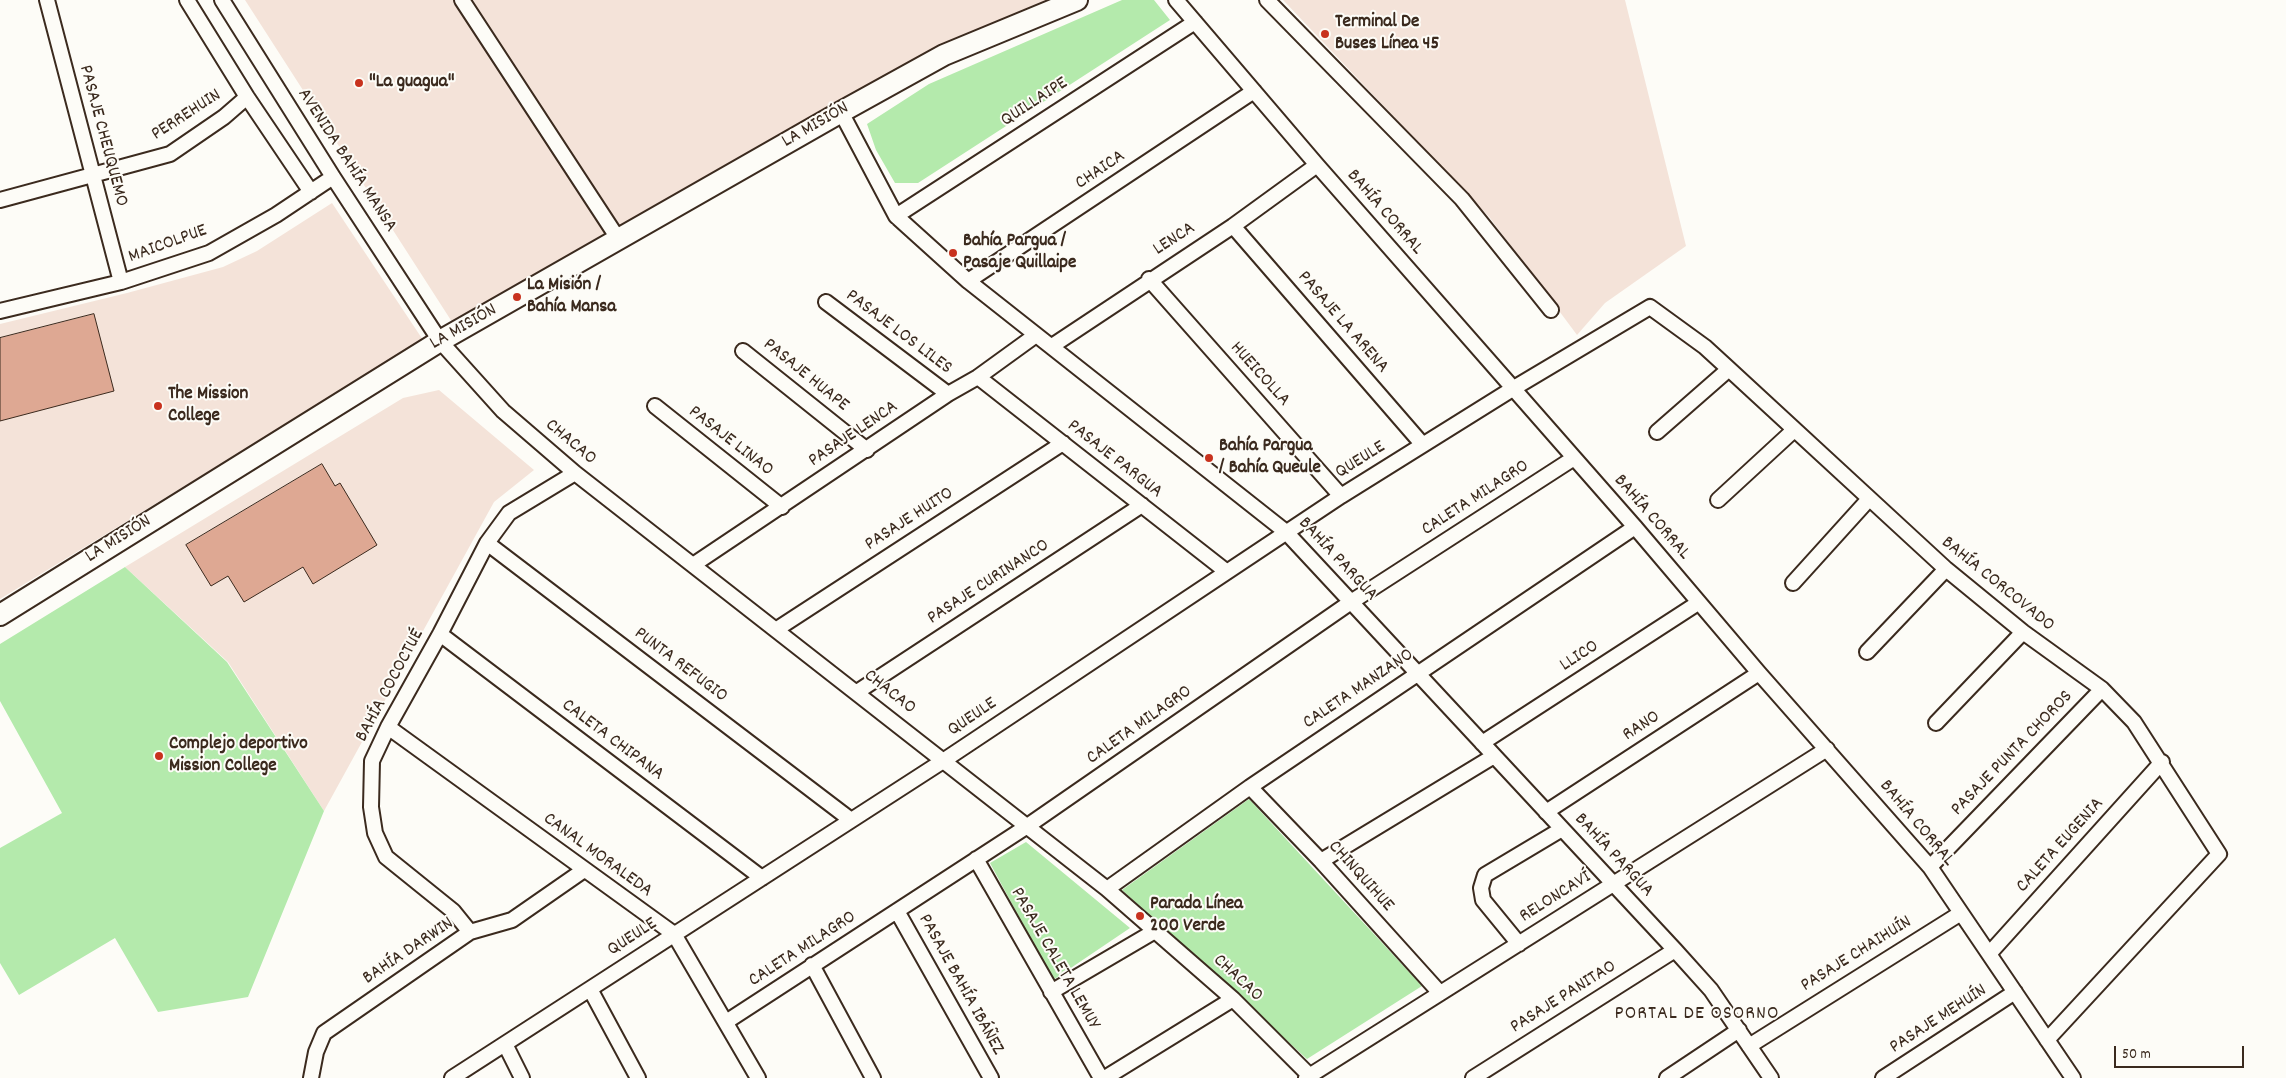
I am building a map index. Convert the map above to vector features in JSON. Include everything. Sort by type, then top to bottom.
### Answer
[{"type":"street","name":"PASAJE CHEUQUEMO","points":[[47,0],[121,282]]},
{"type":"street","points":[[187,0],[247,96],[311,192]]},
{"type":"street","name":"AVENIDA BAHÍA MANSA","points":[[222,0],[333,177],[440,341]]},
{"type":"street","points":[[462,0],[619,240]]},
{"type":"street","name":"LA MISIÓN","points":[[0,615],[440,341],[841,112],[944,55],[1077,0]]},
{"type":"street","name":"BAHÍA CORRAL","points":[[1176,0],[1316,165],[1514,388],[1635,527],[1758,673],[1930,867],[2047,1040],[2068,1076]]},
{"type":"street","points":[[1268,0],[1462,199],[1551,310]]},
{"type":"street","name":"QUILLAIPE","points":[[896,216],[1195,22]]},
{"type":"street","name":"CHAICA","points":[[968,281],[1254,91]]},
{"type":"street","name":"PERREHUIN","points":[[0,200],[170,154],[224,117],[247,96]]},
{"type":"street","name":"BAHÍA PARGUA","points":[[841,112],[896,216],[968,281],[1286,532],[1711,990],[1771,1078]]},
{"type":"street","name":"LENCA","points":[[1052,346],[1149,279],[1233,226],[1316,165]]},
{"type":"street","name":"MAICOLPUE","points":[[0,312],[121,282],[209,253],[333,177]]},
{"type":"street","name":"PASAJE LA ARENA","points":[[1233,226],[1423,445]]},
{"type":"street","name":"HUEICOLLA","points":[[1149,279],[1341,496]]},
{"type":"street","name":"PASAJE LOS LILES","points":[[826,302],[948,394]]},
{"type":"street","name":"BAHÍA CORCOVADO","points":[[1514,388],[1650,307],[1705,347],[1730,368],[1794,430],[1946,569],[2023,632],[2102,689],[2134,722],[2162,762],[2220,854],[2047,1040]]},
{"type":"street","name":"PASAJE LENCA","points":[[693,565],[948,394],[978,377],[1036,335]]},
{"type":"street","name":"CHACAO","points":[[440,341],[503,411],[575,473],[777,628],[1026,827],[1107,889],[1233,999],[1309,1077]]},
{"type":"street","name":"PASAJE HUAPE","points":[[743,351],[867,450]]},
{"type":"street","points":[[1657,432],[1730,368]]},
{"type":"street","name":"PASAJE PARGUA","points":[[978,377],[1226,572]]},
{"type":"street","name":"QUEULE","points":[[452,1078],[943,760],[1341,496],[1514,388]]},
{"type":"street","name":"PASAJE LINAO","points":[[655,406],[782,507]]},
{"type":"street","points":[[1718,500],[1794,430]]},
{"type":"street","name":"PASAJE HUITO","points":[[777,628],[1063,443]]},
{"type":"street","name":"CALETA MILAGRO","points":[[726,1022],[1026,827],[1351,602],[1574,458]]},
{"type":"street","name":"BAHÍA COCOCTUÉ","points":[[470,932],[453,911],[386,857],[375,833],[371,807],[372,762],[388,727],[440,634],[487,542],[509,513],[575,473]]},
{"type":"street","points":[[1793,583],[1869,499]]},
{"type":"street","name":"PASAJE CURINANCO","points":[[857,692],[1142,505]]},
{"type":"street","name":"CALETA MANZANO","points":[[1107,889],[1250,787],[1635,527]]},
{"type":"street","name":"PUNTA REFUGIO","points":[[487,542],[851,820]]},
{"type":"street","points":[[1867,652],[1946,569]]},
{"type":"street","name":"LLICO","points":[[1482,743],[1698,603]]},
{"type":"street","points":[[1936,723],[2023,632]]},
{"type":"street","name":"CALETA CHIPANA","points":[[440,634],[762,878]]},
{"type":"street","name":"RANO","points":[[1546,812],[1758,673]]},
{"type":"street","name":"PASAJE PUNTA CHOROS","points":[[1930,867],[2102,689]]},
{"type":"street","name":"CANAL MORALEDA","points":[[388,727],[674,934],[758,1078]]},
{"type":"street","name":"RELONCAVÍ","points":[[1309,1077],[1827,749]]},
{"type":"street","points":[[1321,861],[1494,756]]},
{"type":"street","name":"CALETA EUGENIA","points":[[1989,954],[2162,762]]},
{"type":"street","name":"CHINQUIHUE","points":[[1250,787],[1321,861],[1440,993]]},
{"type":"street","points":[[1519,944],[1483,900],[1481,888],[1483,882],[1486,875],[1562,830]]},
{"type":"street","name":"PASAJE CALETA LEMUY","points":[[976,859],[1050,992],[1101,1078]]},
{"type":"street","name":"BAHÍA DARWIN","points":[[311,1078],[316,1052],[324,1033],[470,932],[512,920],[584,870]]},
{"type":"street","name":"PASAJE BAHÍA IBÁÑEZ","points":[[897,911],[991,1078]]},
{"type":"street","name":"PASAJE CHAIHUÍN","points":[[1748,1046],[1961,913]]},
{"type":"street","points":[[1050,992],[1155,931]]},
{"type":"street","name":"PASAJE PANITAO","points":[[1473,1078],[1675,950]]},
{"type":"street","points":[[812,965],[873,1078]]},
{"type":"street","points":[[590,989],[638,1078]]},
{"type":"street","name":"PASAJE MEHUÍN","points":[[1883,1078],[2015,992]]},
{"type":"street","points":[[1105,1078],[1233,999]]},
{"type":"street","points":[[1667,1078],[1739,1030]]},
{"type":"street","points":[[505,1044],[522,1078]]},
{"type":"shaded area","points":[[245,0],[1057,0],[454,325]]},
{"type":"shaded area","points":[[1283,0],[1625,0],[1686,246],[1605,303],[1577,335],[1490,218]]},
{"type":"shaded area","name":"The Mission College","points":[[332,203],[423,340],[0,599],[0,324],[223,267],[257,251]]},
{"type":"shaded area","points":[[439,390],[534,470],[494,502],[324,811],[228,662],[125,567],[403,398]]},
{"type":"green space","points":[[1122,0],[1154,0],[1170,20],[918,183],[895,183],[876,150],[867,124],[929,84]]},
{"type":"green space","name":"Complejo deportivo Mission College","points":[[125,567],[227,662],[324,811],[248,997],[158,1012],[115,938],[19,995],[0,963],[0,848],[62,813],[0,701],[0,644]]},
{"type":"green space","points":[[1249,799],[1422,986],[1307,1059],[1122,890]]},
{"type":"green space","points":[[1026,842],[1130,928],[1053,980],[990,863]]},
{"type":"building","points":[[94,314],[114,391],[0,421],[0,338]]},
{"type":"building","points":[[322,464],[335,486],[340,483],[377,545],[313,584],[303,567],[244,602],[228,576],[211,586],[186,545]]},
{"type":"place","name":"Terminal De Buses Línea 45","points":[[1325,34]]},
{"type":"place","name":"\"La guagua\"","points":[[359,83]]},
{"type":"place","name":"Bahía Pargua / Pasaje Quillaipe","points":[[953,253]]},
{"type":"place","name":"La Misión / Bahía Mansa","points":[[517,297]]},
{"type":"place","name":"The Mission College","points":[[158,406]]},
{"type":"place","name":"Bahía Pargua / Bahía Queule","points":[[1209,458]]},
{"type":"place","name":"Complejo deportivo Mission College","points":[[159,756]]},
{"type":"place","name":"Parada Línea 200 Verde","points":[[1140,916]]},
{"type":"district","name":"PORTAL DE OSORNO","points":[[1697,1015]]}]
